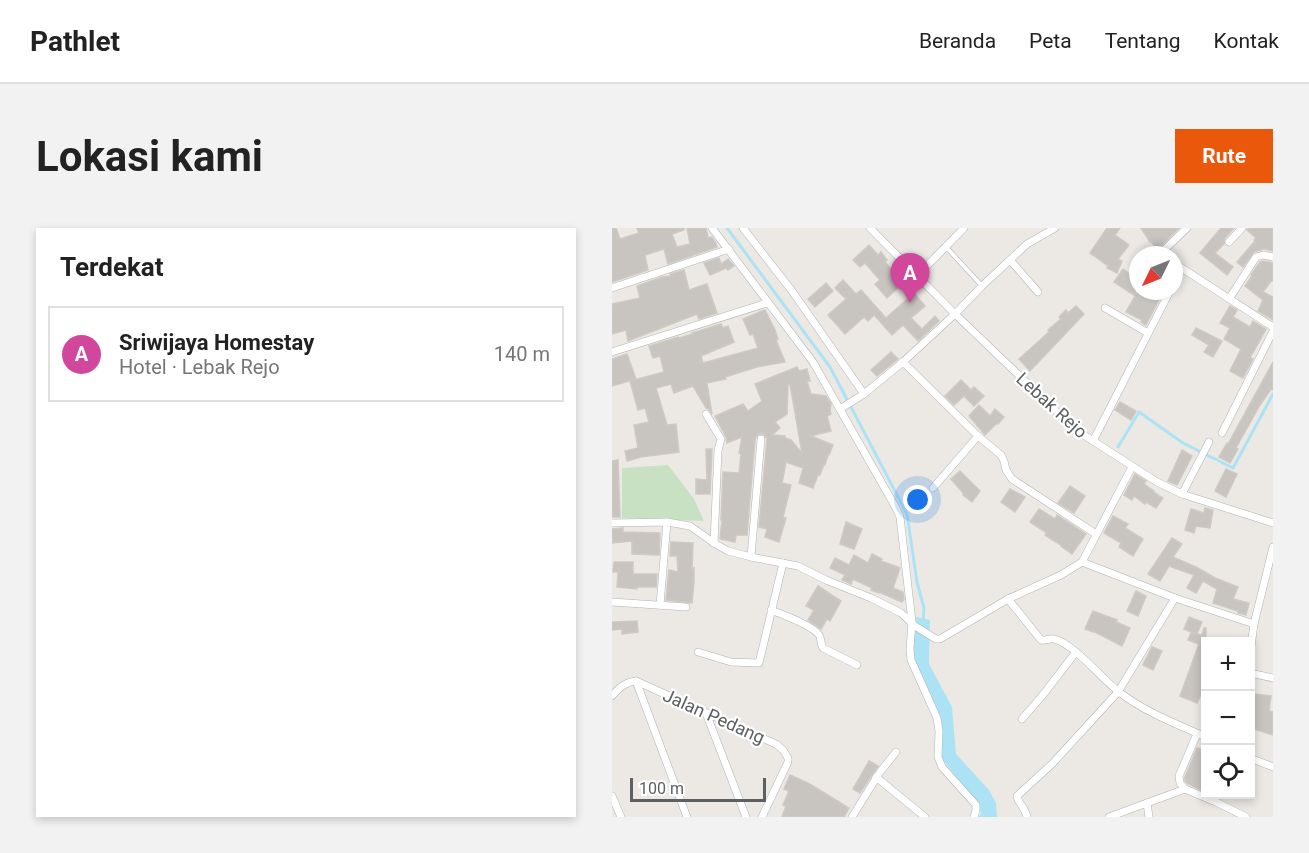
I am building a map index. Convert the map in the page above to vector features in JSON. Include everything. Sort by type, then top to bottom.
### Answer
[{"type":"street","points":[[712,228],[813,362],[842,408],[896,508],[900,517],[913,624],[909,649],[911,660],[937,718],[939,762],[976,805],[974,817]]},
{"type":"street","points":[[743,228],[792,291],[862,396]]},
{"type":"street","name":"Lebak Rejo","points":[[870,228],[955,314],[1076,430],[1132,467],[1182,494],[1273,523]]},
{"type":"street","points":[[917,276],[964,228]]},
{"type":"street","points":[[842,408],[862,396],[903,362],[1028,244],[1055,228]]},
{"type":"street","points":[[1168,246],[1187,228]]},
{"type":"street","points":[[1229,242],[1242,228]]},
{"type":"street","points":[[612,288],[729,249]]},
{"type":"street","points":[[1229,299],[1256,257],[1263,255],[1273,257]]},
{"type":"street","points":[[1011,261],[1038,292]]},
{"type":"street","points":[[1183,270],[1273,327]]},
{"type":"street","points":[[1093,441],[1165,300]]},
{"type":"street","points":[[612,352],[767,303]]},
{"type":"street","points":[[1105,308],[1148,333]]},
{"type":"street","points":[[1222,433],[1273,332]]},
{"type":"street","points":[[903,362],[978,436],[1003,457],[1006,470],[1012,479],[1096,534]]},
{"type":"street","points":[[706,414],[721,439],[718,450],[714,543]]},
{"type":"street","points":[[933,488],[978,436]]},
{"type":"street","points":[[751,557],[761,439]]},
{"type":"street","points":[[1182,494],[1207,446]]},
{"type":"street","points":[[612,523],[667,522],[690,526],[728,550],[798,566],[871,598],[901,613],[936,639],[946,637],[1008,599],[1061,575],[1082,562],[1132,467]]},
{"type":"street","points":[[660,605],[667,522]]},
{"type":"street","points":[[1253,637],[1254,624],[1270,577],[1273,547]]},
{"type":"street","points":[[1082,562],[1175,598],[1254,624]]},
{"type":"street","points":[[698,652],[730,662],[759,663],[783,564]]},
{"type":"street","points":[[1027,817],[1025,809],[1016,798],[1017,795],[1052,764],[1118,692],[1175,598]]},
{"type":"street","points":[[1008,599],[1041,640],[1057,640],[1076,652],[1118,692],[1150,712],[1201,735]]},
{"type":"street","points":[[612,602],[686,607]]},
{"type":"street","points":[[771,610],[817,632],[821,638],[820,646],[857,666]]},
{"type":"street","points":[[1022,719],[1076,652]]},
{"type":"street","points":[[1255,674],[1273,678]]},
{"type":"street","points":[[612,696],[623,685],[636,681],[687,817]]},
{"type":"street","name":"Jalan Pedang","points":[[636,681],[776,744],[783,750],[788,762],[762,817]]},
{"type":"street","points":[[706,713],[746,817]]},
{"type":"street","points":[[1197,734],[1179,776],[1180,783],[1185,789],[1246,817]]},
{"type":"street","points":[[852,817],[876,777],[896,752]]},
{"type":"street","points":[[1255,760],[1273,767]]},
{"type":"street","points":[[876,777],[925,817]]},
{"type":"street","points":[[1109,817],[1185,789]]},
{"type":"street","points":[[612,796],[621,817]]},
{"type":"street","points":[[1147,803],[1149,817]]},
{"type":"lane","points":[[947,248],[982,286]]},
{"type":"green space","points":[[668,465],[694,499],[704,521],[622,518],[622,468]]},
{"type":"water","points":[[916,617],[930,620],[929,664],[952,707],[956,754],[989,790],[996,803],[997,817],[979,817],[981,813],[975,801],[939,755],[942,734],[913,661],[913,634]]},
{"type":"building","points":[[612,228],[616,228],[620,239],[639,233],[637,228],[684,228],[672,234],[677,247],[690,244],[687,228],[706,228],[708,238],[712,237],[717,247],[668,264],[664,249],[645,255],[648,270],[612,282]]},
{"type":"building","points":[[1107,228],[1120,228],[1115,235],[1129,245],[1118,259],[1122,261],[1117,273],[1107,268],[1108,266],[1090,253]]},
{"type":"building","points":[[1141,228],[1179,228],[1161,246],[1154,246]]},
{"type":"building","points":[[1221,228],[1234,228],[1215,253],[1233,267],[1227,275],[1200,253]]},
{"type":"building","points":[[1248,228],[1273,228],[1273,251],[1264,249],[1254,252],[1243,267],[1237,262],[1256,238],[1247,230]]},
{"type":"building","points":[[869,245],[878,255],[881,252],[887,260],[885,262],[903,283],[887,298],[875,284],[880,280],[865,263],[860,267],[853,260]]},
{"type":"building","points":[[719,258],[721,264],[728,259],[734,266],[710,275],[704,263]]},
{"type":"building","points":[[1260,262],[1273,263],[1273,281],[1263,292],[1273,297],[1273,320],[1258,311],[1263,300],[1245,286]]},
{"type":"building","points":[[1123,269],[1129,273],[1129,292],[1114,282]]},
{"type":"building","points":[[684,270],[689,290],[707,284],[717,313],[699,319],[697,314],[628,341],[626,330],[612,334],[612,304],[640,298],[637,286]]},
{"type":"building","points":[[843,280],[856,294],[861,290],[886,318],[914,293],[925,306],[911,318],[922,329],[935,316],[939,321],[918,341],[903,325],[892,335],[874,315],[868,321],[864,317],[845,334],[828,315],[846,299],[835,288]]},
{"type":"building","points":[[826,283],[833,291],[815,307],[808,299]]},
{"type":"building","points":[[1133,300],[1159,300],[1146,325],[1141,322],[1142,320],[1126,312]]},
{"type":"building","points":[[1076,306],[1084,314],[1030,371],[1019,359],[1049,332],[1048,330],[1061,319],[1059,317],[1066,310],[1068,313]]},
{"type":"building","points":[[1230,306],[1237,310],[1233,317],[1250,327],[1253,321],[1266,329],[1250,358],[1253,359],[1243,378],[1230,371],[1241,349],[1224,339],[1230,328],[1220,323]]},
{"type":"building","points":[[765,310],[775,330],[778,339],[776,340],[785,362],[757,367],[725,377],[726,379],[707,383],[712,414],[693,386],[674,393],[671,384],[656,388],[667,425],[676,424],[679,452],[627,461],[625,451],[638,448],[634,425],[649,422],[645,408],[638,410],[630,381],[664,372],[660,356],[653,358],[649,346],[721,324],[723,328],[728,326],[734,342],[701,356],[703,363],[758,348],[753,334],[750,335],[743,319]]},
{"type":"building","points":[[1196,328],[1222,341],[1213,357],[1204,352],[1209,345],[1192,335]]},
{"type":"building","points":[[891,352],[898,359],[877,376],[871,370]]},
{"type":"building","points":[[627,354],[636,379],[612,386],[612,359]]},
{"type":"building","points":[[1273,362],[1273,390],[1271,389],[1260,405],[1230,463],[1219,457]]},
{"type":"building","points":[[797,367],[799,371],[807,369],[810,381],[807,381],[811,394],[826,396],[831,404],[831,414],[827,416],[831,431],[811,436],[833,445],[813,488],[799,483],[803,468],[786,462],[782,483],[791,485],[783,517],[786,518],[779,542],[765,537],[767,529],[759,527],[767,439],[764,434],[758,434],[755,439],[747,535],[736,535],[735,542],[720,539],[723,472],[739,473],[742,437],[727,443],[715,416],[743,404],[748,411],[762,401],[755,384]],"holes":[[[788,384],[790,384],[802,453],[785,436],[772,435],[780,428],[775,422],[787,414]]]},
{"type":"building","points":[[961,380],[971,390],[974,387],[984,396],[974,406],[964,396],[954,405],[945,396]]},
{"type":"building","points":[[1120,402],[1136,411],[1131,420],[1115,410]]},
{"type":"building","points":[[979,405],[990,416],[995,409],[1004,417],[985,435],[969,416]]},
{"type":"building","points":[[706,449],[712,449],[710,494],[696,494],[696,479],[707,480]]},
{"type":"building","points":[[1182,450],[1192,456],[1177,485],[1168,481]]},
{"type":"building","points":[[618,460],[620,517],[612,517],[612,461]]},
{"type":"building","points":[[1226,469],[1237,474],[1226,497],[1215,491]]},
{"type":"building","points":[[960,471],[980,491],[972,502],[963,495],[951,479]]},
{"type":"building","points":[[1135,474],[1146,481],[1144,484],[1153,492],[1163,498],[1156,508],[1134,496],[1132,500],[1124,495]]},
{"type":"building","points":[[1070,486],[1085,496],[1074,513],[1058,503]]},
{"type":"building","points":[[1010,489],[1025,497],[1015,512],[1001,502]]},
{"type":"building","points":[[1205,508],[1213,510],[1210,528],[1196,526],[1194,533],[1185,530],[1191,509],[1204,513]]},
{"type":"building","points":[[1039,509],[1055,519],[1057,515],[1086,534],[1072,554],[1030,522]]},
{"type":"building","points":[[1113,516],[1128,524],[1125,528],[1143,539],[1133,556],[1119,547],[1121,543],[1104,533]]},
{"type":"building","points":[[846,522],[862,529],[854,549],[840,544]]},
{"type":"building","points":[[623,528],[623,532],[660,533],[659,555],[632,554],[632,541],[612,543],[612,529]]},
{"type":"building","points":[[1172,538],[1182,544],[1173,557],[1238,587],[1233,599],[1249,603],[1246,615],[1213,603],[1217,589],[1203,581],[1196,593],[1187,588],[1194,575],[1169,566],[1160,581],[1148,574]]},
{"type":"building","points":[[671,542],[693,543],[692,603],[666,600],[669,570],[678,572],[677,556],[670,556]]},
{"type":"building","points":[[872,554],[882,559],[881,561],[900,568],[893,588],[903,592],[902,602],[871,590],[872,588],[853,579],[851,584],[842,580],[845,575],[830,568],[835,558],[849,565],[854,555],[868,563]]},
{"type":"building","points":[[614,562],[633,562],[633,574],[657,574],[656,587],[637,587],[637,589],[617,587],[618,572],[613,572]]},
{"type":"building","points":[[818,586],[841,601],[830,621],[827,619],[821,629],[808,620],[814,610],[806,606]]},
{"type":"building","points":[[1136,591],[1146,596],[1138,616],[1127,611]]},
{"type":"building","points":[[1093,611],[1117,620],[1116,622],[1130,628],[1122,646],[1085,629]]},
{"type":"building","points":[[1189,617],[1202,622],[1197,634],[1202,635],[1206,628],[1206,637],[1201,637],[1201,694],[1197,703],[1180,696],[1199,644],[1188,640],[1191,633],[1196,634],[1184,629]]},
{"type":"building","points":[[637,621],[638,632],[622,634],[622,629],[612,630],[612,622]]},
{"type":"building","points":[[1152,647],[1162,651],[1153,670],[1143,665]]},
{"type":"building","points":[[1255,694],[1271,696],[1269,711],[1273,712],[1273,735],[1255,729]]},
{"type":"building","points":[[1197,748],[1201,749],[1201,790],[1188,784],[1185,777]]},
{"type":"building","points":[[869,761],[878,766],[860,793],[853,789]]},
{"type":"building","points":[[790,775],[808,783],[849,808],[844,817],[782,817],[786,806],[783,805],[789,791],[784,789]]},
{"type":"waterway","points":[[727,228],[830,367],[907,514],[917,582],[924,608],[923,621]]},
{"type":"waterway","points":[[1118,447],[1139,412],[1183,443],[1233,468],[1273,394]]},
{"type":"place","name":"Sriwijaya Homestay","points":[[910,303]]}]
